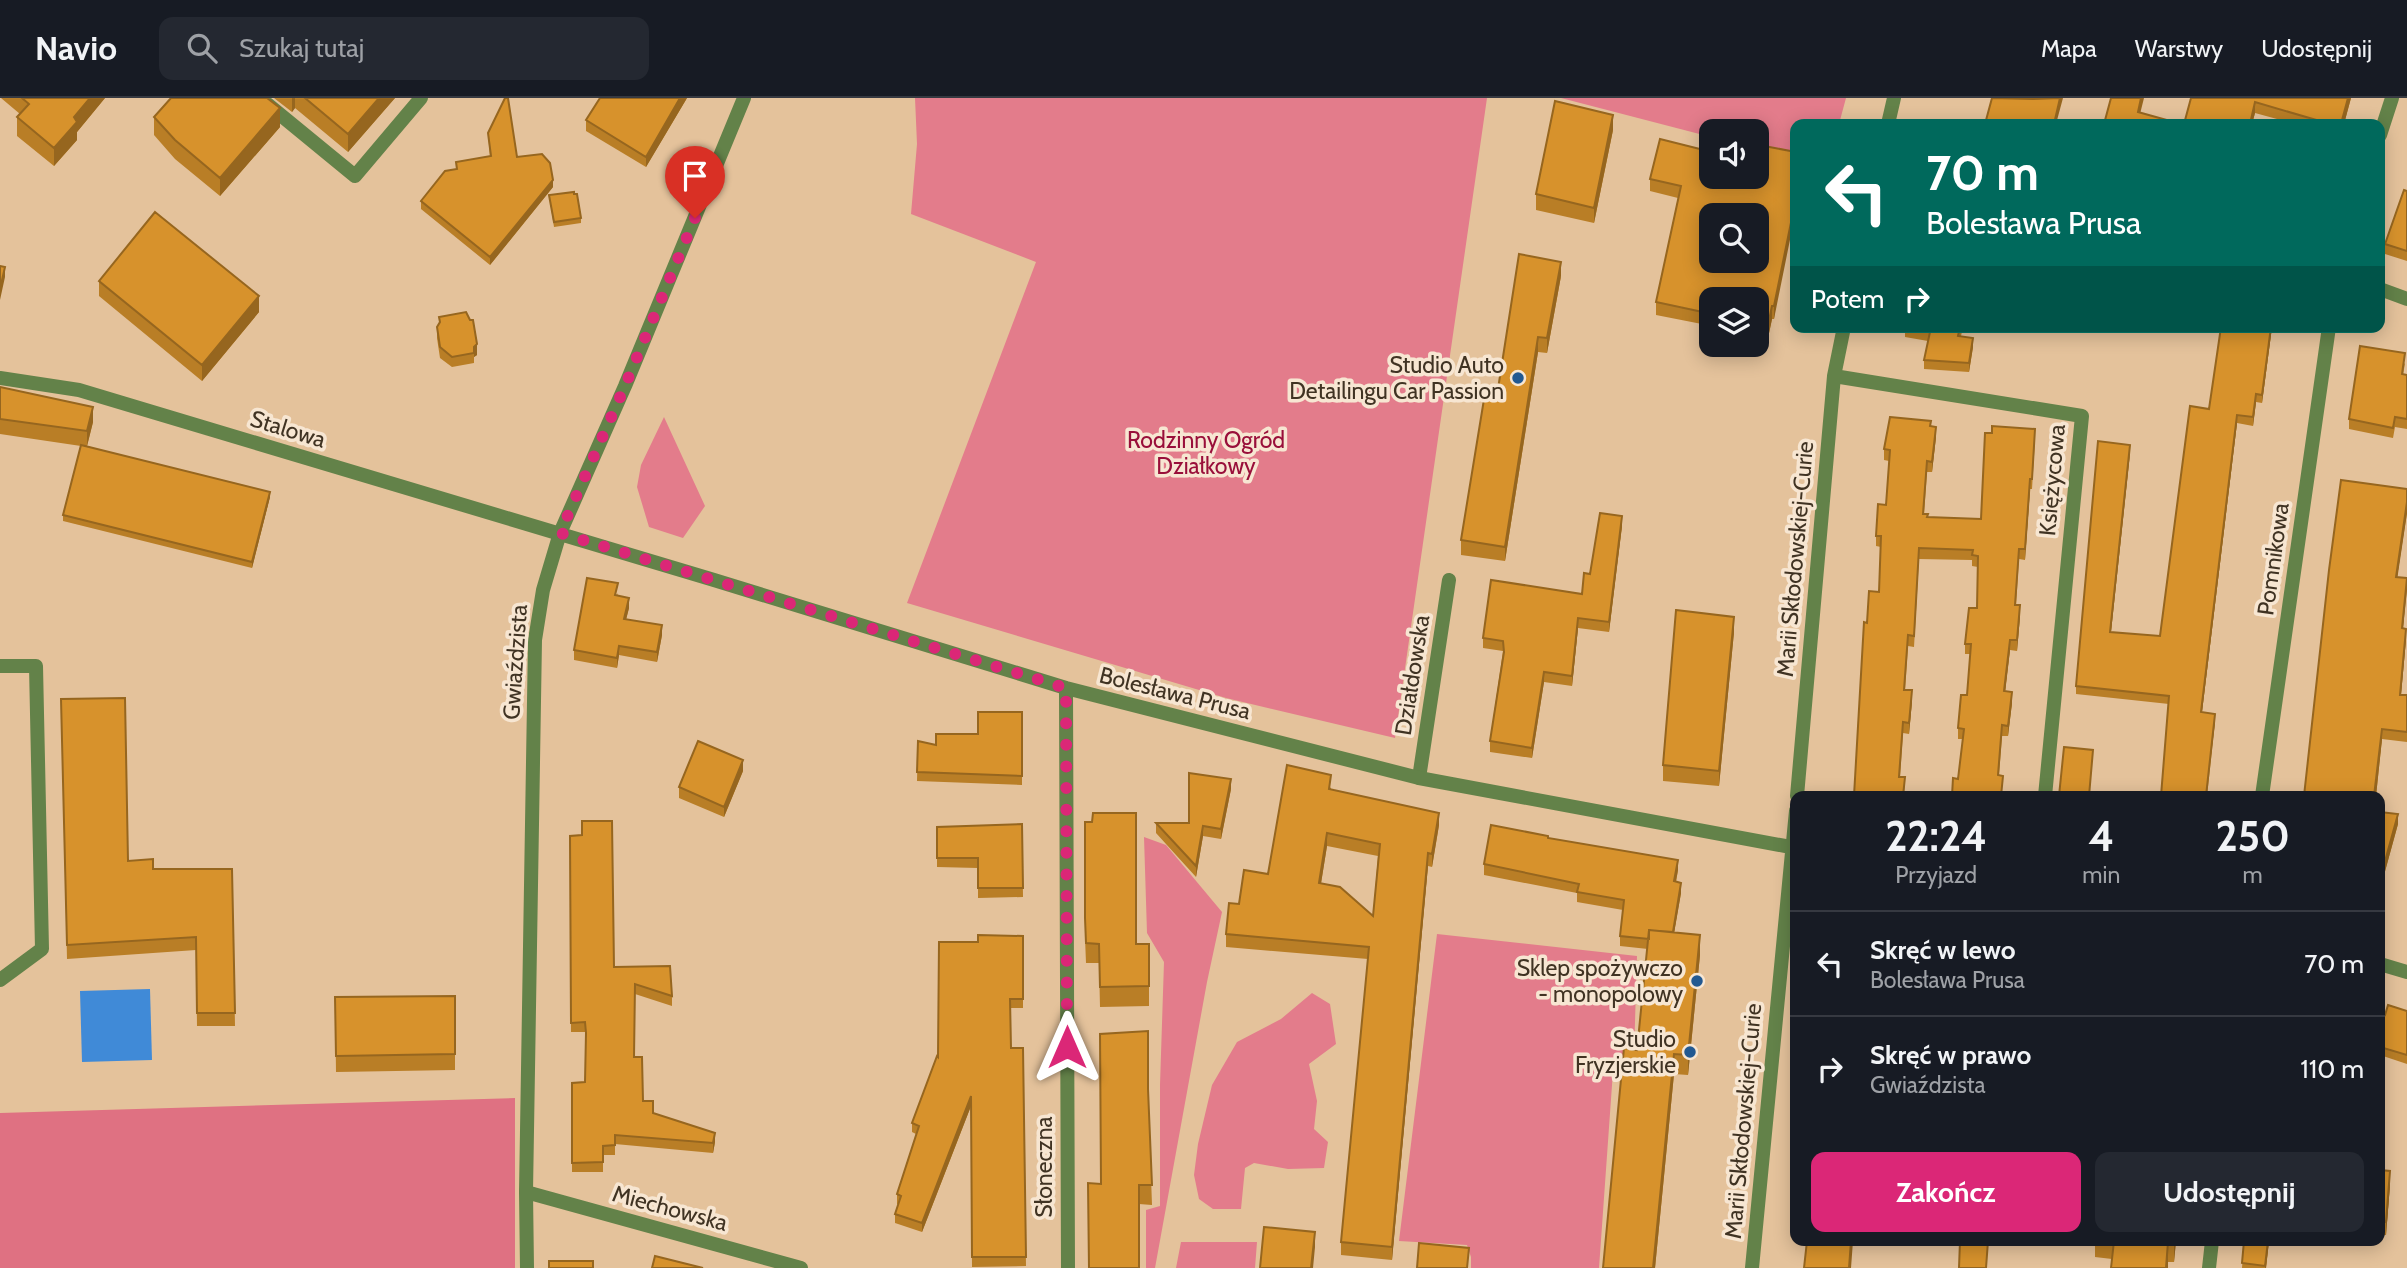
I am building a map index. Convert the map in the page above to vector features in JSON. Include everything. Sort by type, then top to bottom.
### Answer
[{"type":"street","points":[[260,98],[355,177],[421,98]]},
{"type":"street","name":"Gwiaździsta","points":[[527,1268],[535,640],[543,590],[560,533],[625,386],[744,98]]},
{"type":"street","points":[[1889,119],[1894,98]]},
{"type":"street","points":[[2385,120],[2392,98]]},
{"type":"street","points":[[2385,291],[2407,299]]},
{"type":"street","name":"Marii Skłodowskiej-Curie","points":[[1797,791],[1834,376],[1843,333]]},
{"type":"street","name":"Pomnikowa","points":[[2263,791],[2328,333]]},
{"type":"street","name":"Księżycowa","points":[[1834,376],[2082,416],[2045,791]]},
{"type":"street","name":"Stalowa","points":[[0,378],[79,390],[560,533]]},
{"type":"street","name":"Bolesława Prusa","points":[[560,533],[1066,688],[1419,778],[1790,847]]},
{"type":"street","name":"Działdowska","points":[[1419,778],[1449,580]]},
{"type":"street","points":[[0,666],[37,666],[42,949],[0,980]]},
{"type":"street","name":"Słoneczna","points":[[1066,688],[1068,1268]]},
{"type":"street","name":"Marii Skłodowskiej-Curie","points":[[1752,1268],[1790,888]]},
{"type":"street","points":[[2385,965],[2407,972]]},
{"type":"street","name":"Miechowska","points":[[526,1192],[802,1268]]},
{"type":"street","points":[[2209,1268],[2211,1246]]},
{"type":"green space","name":"Rodzinny Ogród Działkowy","points":[[915,98],[1487,98],[1395,738],[1226,698],[907,603],[1036,262],[911,214],[917,144]]},
{"type":"green space","points":[[1561,98],[1846,98],[1840,119],[1790,119],[1790,158],[1769,152],[1769,119],[1699,119],[1699,134]]},
{"type":"green space","points":[[664,417],[705,506],[683,538],[649,527],[637,487],[641,465]]},
{"type":"green space","points":[[1144,837],[1166,845],[1222,912],[1155,1268],[1146,1268],[1146,1210],[1160,1206],[1164,962],[1147,933]]},
{"type":"green space","points":[[1437,934],[1637,956],[1634,1055],[1614,1057],[1599,1268],[1471,1268],[1467,1245],[1399,1241]]},
{"type":"green space","points":[[1312,993],[1330,1004],[1336,1044],[1309,1064],[1317,1101],[1314,1129],[1328,1142],[1324,1168],[1288,1169],[1254,1163],[1245,1168],[1241,1209],[1213,1209],[1199,1199],[1194,1175],[1198,1144],[1212,1085],[1237,1042],[1281,1019]]},
{"type":"green space","points":[[1181,1242],[1257,1242],[1255,1268],[1176,1268]]},
{"type":"shaded area","points":[[515,1098],[515,1268],[0,1268],[0,1113]]},
{"type":"water","points":[[150,989],[152,1060],[82,1062],[80,991]]},
{"type":"building","points":[[22,98],[90,98],[74,117],[77,122],[54,148],[17,117],[29,104]]},
{"type":"building","points":[[171,98],[267,98],[280,108],[220,178],[175,140],[154,117]]},
{"type":"building","points":[[305,98],[379,98],[348,134]]},
{"type":"building","points":[[505,98],[508,98],[517,157],[542,154],[550,163],[553,180],[490,257],[421,201],[445,171],[457,169],[456,162],[491,156],[488,133]]},
{"type":"building","points":[[600,98],[680,98],[646,157],[586,120]]},
{"type":"building","points":[[1992,98],[2060,98],[2055,119],[1986,119]]},
{"type":"building","points":[[2111,98],[2141,98],[2138,112],[2163,119],[2105,119]]},
{"type":"building","points":[[2191,98],[2348,98],[2342,119],[2313,119],[2255,102],[2251,119],[2185,119]]},
{"type":"building","points":[[1555,101],[1613,115],[1594,208],[1536,194]]},
{"type":"building","points":[[1660,139],[1699,149],[1699,189],[1769,189],[1769,147],[1790,151],[1790,227],[1769,320],[1769,287],[1699,287],[1699,311],[1656,302],[1681,186],[1650,179]]},
{"type":"building","points":[[2404,190],[2407,191],[2407,251],[2385,244]]},
{"type":"building","points":[[574,192],[577,194],[581,218],[554,222],[549,195]]},
{"type":"building","points":[[155,212],[259,296],[202,365],[99,281]]},
{"type":"building","points":[[1519,254],[1561,262],[1547,338],[1538,337],[1505,547],[1461,540],[1486,387],[1498,389]]},
{"type":"building","points":[[0,266],[5,267],[0,289]]},
{"type":"building","points":[[466,312],[470,320],[473,320],[477,344],[474,353],[452,357],[440,347],[437,327],[439,317]]},
{"type":"building","points":[[1930,333],[1959,333],[1958,336],[1973,338],[1969,363],[1924,360]]},
{"type":"building","points":[[2220,333],[2270,333],[2262,395],[2256,394],[2253,417],[2237,415],[2201,712],[2215,714],[2207,791],[2161,791],[2169,696],[2076,686],[2098,441],[2130,445],[2110,632],[2160,636],[2190,406],[2209,409]]},
{"type":"building","points":[[2360,346],[2405,353],[2402,374],[2407,375],[2407,419],[2395,417],[2393,428],[2349,419]]},
{"type":"building","points":[[0,387],[93,407],[87,431],[0,419]]},
{"type":"building","points":[[1890,417],[1931,421],[1930,426],[1936,427],[1932,462],[1927,461],[1923,514],[1928,514],[1927,517],[1981,519],[1985,433],[1992,433],[1992,426],[2035,429],[2025,549],[2019,549],[2015,605],[2020,605],[2017,640],[2010,640],[2004,691],[2012,692],[2008,726],[2002,725],[1998,775],[2003,776],[2002,791],[1952,791],[1953,778],[1958,779],[1964,729],[1958,728],[1961,695],[1967,695],[1971,644],[1965,644],[1969,608],[1977,608],[1978,556],[1972,555],[1973,550],[1919,548],[1914,636],[1908,635],[1904,690],[1912,690],[1909,723],[1903,722],[1899,777],[1905,777],[1904,791],[1854,791],[1864,622],[1867,623],[1869,591],[1879,592],[1881,536],[1876,536],[1878,504],[1886,505],[1890,450],[1884,449]]},
{"type":"building","points":[[81,445],[270,492],[252,562],[63,515]]},
{"type":"building","points":[[2341,480],[2407,489],[2396,577],[2407,578],[2400,695],[2407,695],[2407,732],[2382,729],[2375,791],[2305,791]]},
{"type":"building","points":[[1600,513],[1622,516],[1609,622],[1578,618],[1572,676],[1544,672],[1532,748],[1490,741],[1504,652],[1503,641],[1483,638],[1491,580],[1582,594],[1584,573],[1590,574]]},
{"type":"building","points":[[587,578],[618,583],[615,595],[629,598],[624,619],[662,625],[657,652],[619,646],[617,658],[574,650]]},
{"type":"building","points":[[1676,610],[1734,617],[1719,771],[1663,765]]},
{"type":"building","points":[[125,698],[128,861],[153,859],[153,869],[232,869],[235,1013],[197,1013],[196,937],[67,945],[61,699]]},
{"type":"building","points":[[978,712],[1022,712],[1022,776],[917,772],[918,741],[936,745],[936,734],[978,734]]},
{"type":"building","points":[[698,741],[743,760],[724,807],[679,787]]},
{"type":"building","points":[[2064,747],[2093,750],[2089,791],[2060,791]]},
{"type":"building","points":[[1287,765],[1331,775],[1329,789],[1439,813],[1432,854],[1428,853],[1392,1247],[1341,1242],[1369,947],[1226,934],[1229,903],[1239,904],[1244,870],[1268,874]],"holes":[[[1327,833],[1380,844],[1373,916],[1340,887],[1319,883]]]},
{"type":"building","points":[[1189,773],[1231,779],[1221,829],[1203,826],[1196,866],[1156,823],[1189,823]]},
{"type":"building","points":[[1093,813],[1136,813],[1136,944],[1149,944],[1149,986],[1100,987],[1099,944],[1086,943],[1085,822],[1092,822]]},
{"type":"building","points":[[2385,813],[2398,814],[2385,861]]},
{"type":"building","points":[[582,821],[612,821],[614,967],[670,966],[672,996],[635,984],[634,1057],[642,1057],[643,1101],[653,1101],[653,1113],[715,1133],[713,1143],[615,1135],[615,1145],[603,1146],[603,1162],[572,1163],[572,1083],[585,1082],[586,1033],[585,1022],[571,1023],[570,836],[582,835]]},
{"type":"building","points":[[1022,824],[1023,888],[978,888],[978,858],[937,858],[937,827]]},
{"type":"building","points":[[1491,825],[1548,838],[1678,860],[1674,881],[1681,883],[1673,932],[1649,930],[1649,939],[1620,936],[1624,900],[1577,892],[1579,884],[1484,864]]},
{"type":"building","points":[[1649,930],[1700,935],[1688,1055],[1674,1054],[1653,1268],[1603,1268],[1624,1048],[1637,1050]]},
{"type":"building","points":[[978,935],[1023,936],[1023,999],[1010,999],[1011,1048],[1023,1048],[1026,1257],[972,1257],[971,1096],[922,1223],[895,1214],[901,1196],[897,1194],[919,1126],[912,1123],[938,1057],[939,942],[978,942]]},
{"type":"building","points":[[455,996],[455,1054],[336,1056],[335,997]]},
{"type":"building","points":[[2388,1005],[2407,1011],[2407,1055],[2385,1048],[2385,1015]]},
{"type":"building","points":[[1148,1031],[1152,1185],[1139,1185],[1139,1268],[1089,1268],[1088,1183],[1101,1184],[1100,1034]]},
{"type":"building","points":[[2385,1170],[2390,1171],[2385,1222]]},
{"type":"building","points":[[1264,1227],[1315,1232],[1311,1268],[1260,1268]]},
{"type":"building","points":[[1419,1243],[1469,1248],[1467,1268],[1417,1268]]},
{"type":"building","points":[[1806,1246],[1851,1246],[1849,1268],[1804,1268]]},
{"type":"building","points":[[1960,1246],[1988,1246],[1986,1268],[1959,1268]]},
{"type":"building","points":[[2113,1246],[2168,1246],[2166,1268],[2111,1268]]},
{"type":"building","points":[[2244,1246],[2267,1246],[2265,1266],[2242,1263]]},
{"type":"building","points":[[655,1256],[703,1268],[652,1268]]},
{"type":"building","points":[[549,1261],[593,1261],[593,1268],[549,1268]]},
{"type":"place","name":"Studio Auto Detailingu Car Passion","points":[[1518,378]]},
{"type":"place","name":"Sklep spożywczo - monopolowy","points":[[1697,981]]},
{"type":"place","name":"Studio Fryzjerskie","points":[[1690,1052]]},
{"type":"route","points":[[695,218],[560,533],[1066,688],[1067,1047]]}]
